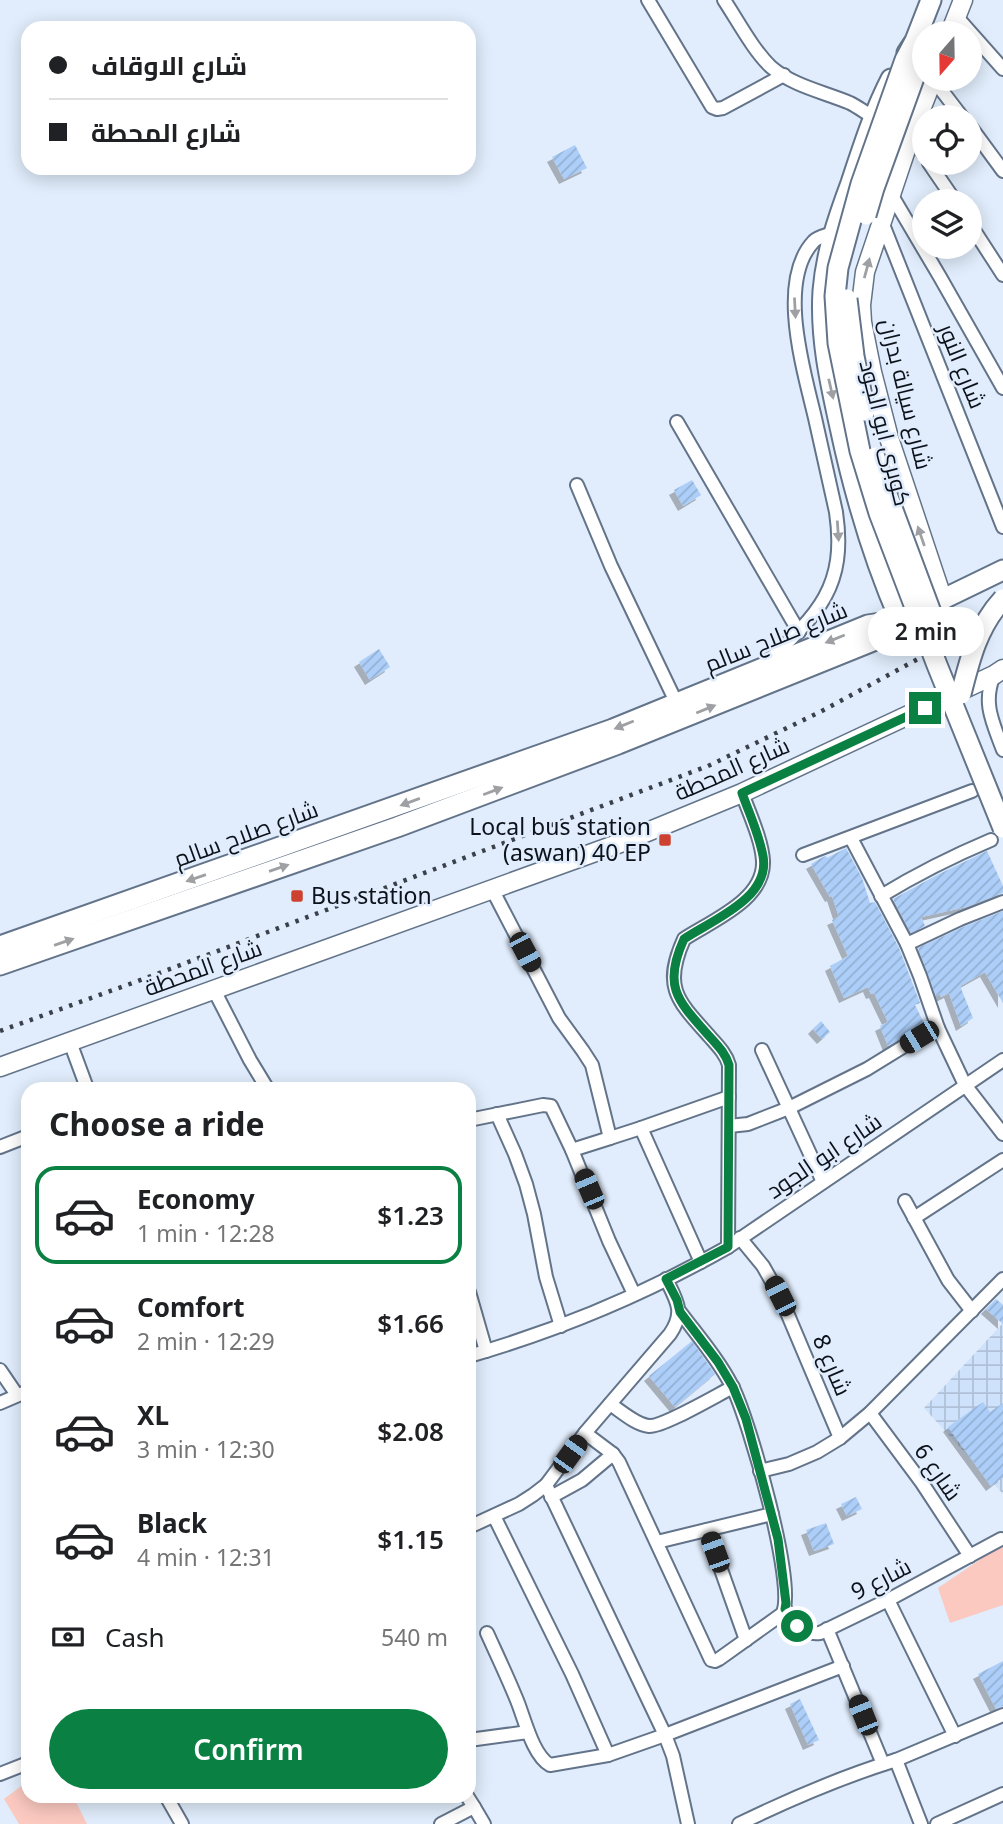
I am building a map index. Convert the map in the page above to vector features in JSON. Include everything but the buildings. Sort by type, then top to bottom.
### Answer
[{"type":"main road","points":[[927,21],[931,0]]},
{"type":"main road","points":[[933,21],[943,0]]},
{"type":"main road","points":[[912,53],[898,66],[873,117],[833,233],[823,293],[828,377],[864,523],[888,594],[900,620],[1003,570]]},
{"type":"main road","name":"كوبرى ابو الجود","points":[[912,53],[905,60],[854,208],[837,275],[836,327],[855,430],[872,493],[997,834]]},
{"type":"main road","name":"كوبرى ابو الجود","points":[[912,75],[854,254],[849,277],[848,311],[856,368],[879,469],[961,694],[1003,796]]},
{"type":"main road","name":"شارع سيالة بدران","points":[[928,91],[864,272],[861,305],[872,372],[889,438],[943,600]]},
{"type":"main road","points":[[961,694],[971,652],[989,617],[1003,599]]},
{"type":"main road","name":"شارع صلاح سالم","points":[[0,946],[613,729],[868,625],[900,620]]},
{"type":"main road","name":"شارع صلاح سالم","points":[[0,965],[397,827],[618,744],[873,641],[900,620]]},
{"type":"main road","name":"شارع المحطة","points":[[0,1067],[623,842],[742,793],[998,672]]},
{"type":"street","points":[[648,0],[712,107],[723,108],[784,75]]},
{"type":"street","points":[[724,0],[772,67],[784,75],[852,104],[873,117]]},
{"type":"street","points":[[960,8],[1003,69]]},
{"type":"street","points":[[942,91],[953,105]]},
{"type":"street","points":[[982,139],[999,155],[1003,170]]},
{"type":"street","points":[[891,194],[1003,388]]},
{"type":"street","name":"شارع النور","points":[[881,221],[1003,527]]},
{"type":"street","points":[[758,671],[814,616],[829,587],[838,555],[836,512],[801,356],[795,297],[797,276],[804,257],[816,239],[833,233]]},
{"type":"street","points":[[982,243],[1003,275]]},
{"type":"street","points":[[677,422],[799,632]]},
{"type":"street","points":[[577,485],[616,578],[677,704]]},
{"type":"street","points":[[998,672],[988,689],[988,707],[998,722],[1003,750]]},
{"type":"street","points":[[803,855],[972,791]]},
{"type":"street","points":[[728,1247],[727,1059],[688,1012],[675,989],[673,979],[674,967],[684,939],[748,897],[761,876],[763,858],[742,793]]},
{"type":"street","points":[[881,896],[908,879],[997,834]]},
{"type":"street","points":[[851,838],[906,944],[938,1028],[965,1085],[1003,1134]]},
{"type":"street","points":[[492,889],[559,1018],[592,1065],[610,1138]]},
{"type":"street","points":[[906,944],[1003,902]]},
{"type":"street","points":[[214,990],[263,1082]]},
{"type":"street","points":[[729,1126],[748,1124],[789,1108],[867,1069],[938,1028]]},
{"type":"street","points":[[70,1042],[85,1082]]},
{"type":"street","points":[[762,1050],[823,1182]]},
{"type":"street","name":"شارع ابو الجود","points":[[476,1354],[561,1326],[666,1279],[728,1247],[1003,1060]]},
{"type":"street","points":[[572,1150],[729,1097]]},
{"type":"street","points":[[476,1118],[543,1105],[551,1106],[634,1294]]},
{"type":"street","points":[[497,1114],[526,1184],[546,1277],[561,1326]]},
{"type":"street","points":[[641,1128],[701,1262]]},
{"type":"street","points":[[0,1147],[21,1139]]},
{"type":"street","points":[[914,1218],[1003,1160]]},
{"type":"street","points":[[905,1201],[948,1280],[972,1311]]},
{"type":"street","name":"شارع 8","points":[[740,1238],[763,1266],[780,1296],[840,1438]]},
{"type":"street","points":[[585,1433],[612,1454],[625,1474],[711,1660],[719,1659],[782,1614],[786,1603],[778,1539],[746,1419],[733,1387],[718,1362],[680,1312],[666,1279]]},
{"type":"street","points":[[760,1471],[789,1464],[840,1438],[870,1413],[1003,1279]]},
{"type":"street","points":[[548,1491],[585,1433],[670,1334],[677,1324],[680,1312]]},
{"type":"street","points":[[476,1316],[486,1351]]},
{"type":"street","points":[[0,1370],[21,1392]]},
{"type":"street","points":[[610,1404],[643,1424],[653,1426],[733,1387]]},
{"type":"street","points":[[0,1403],[21,1393]]},
{"type":"street","name":"شارع 6","points":[[870,1413],[922,1483],[970,1556]]},
{"type":"street","points":[[476,1524],[533,1495],[582,1480],[612,1454]]},
{"type":"street","points":[[548,1491],[665,1735],[673,1756],[688,1824]]},
{"type":"street","points":[[657,1542],[772,1514]]},
{"type":"street","points":[[494,1516],[572,1674],[608,1755]]},
{"type":"street","points":[[707,1530],[747,1640]]},
{"type":"street","name":"شارع 9","points":[[827,1629],[888,1600],[1000,1539]]},
{"type":"street","points":[[888,1600],[955,1736]]},
{"type":"street","points":[[785,1609],[803,1631],[811,1634],[827,1629],[883,1764]]},
{"type":"street","points":[[487,1633],[518,1702],[528,1732],[546,1764],[550,1765],[608,1755],[843,1666]]},
{"type":"street","points":[[739,1824],[783,1802],[896,1760],[1003,1715]]},
{"type":"street","points":[[476,1739],[528,1732]]},
{"type":"street","points":[[896,1760],[921,1824]]},
{"type":"street","points":[[0,1774],[21,1766]]},
{"type":"street","points":[[937,1824],[1003,1794]]},
{"type":"street","points":[[170,1803],[182,1824]]},
{"type":"street","points":[[471,1803],[484,1824]]},
{"type":"street","points":[[441,1824],[474,1807]]},
{"type":"shaded area","points":[[1003,1323],[1003,1492],[1002,1493],[924,1408]]},
{"type":"shaded area","points":[[1003,1544],[1003,1605],[950,1623],[938,1588]]},
{"type":"shaded area","points":[[21,1786],[21,1803],[76,1803],[87,1824],[19,1824],[4,1799]]},
{"type":"railway","points":[[0,1031],[708,766],[820,712],[1003,613]]},
{"type":"place","name":"Local bus station (aswan) 40 EP","points":[[665,840]]},
{"type":"place","name":"Bus station","points":[[297,896]]},
{"type":"route","points":[[797,1626],[785,1609],[778,1539],[746,1419],[733,1387],[718,1362],[680,1312],[666,1279],[728,1247],[729,1065],[724,1053],[679,999],[673,979],[674,967],[684,939],[748,897],[761,876],[763,858],[742,793],[925,708]]}]
